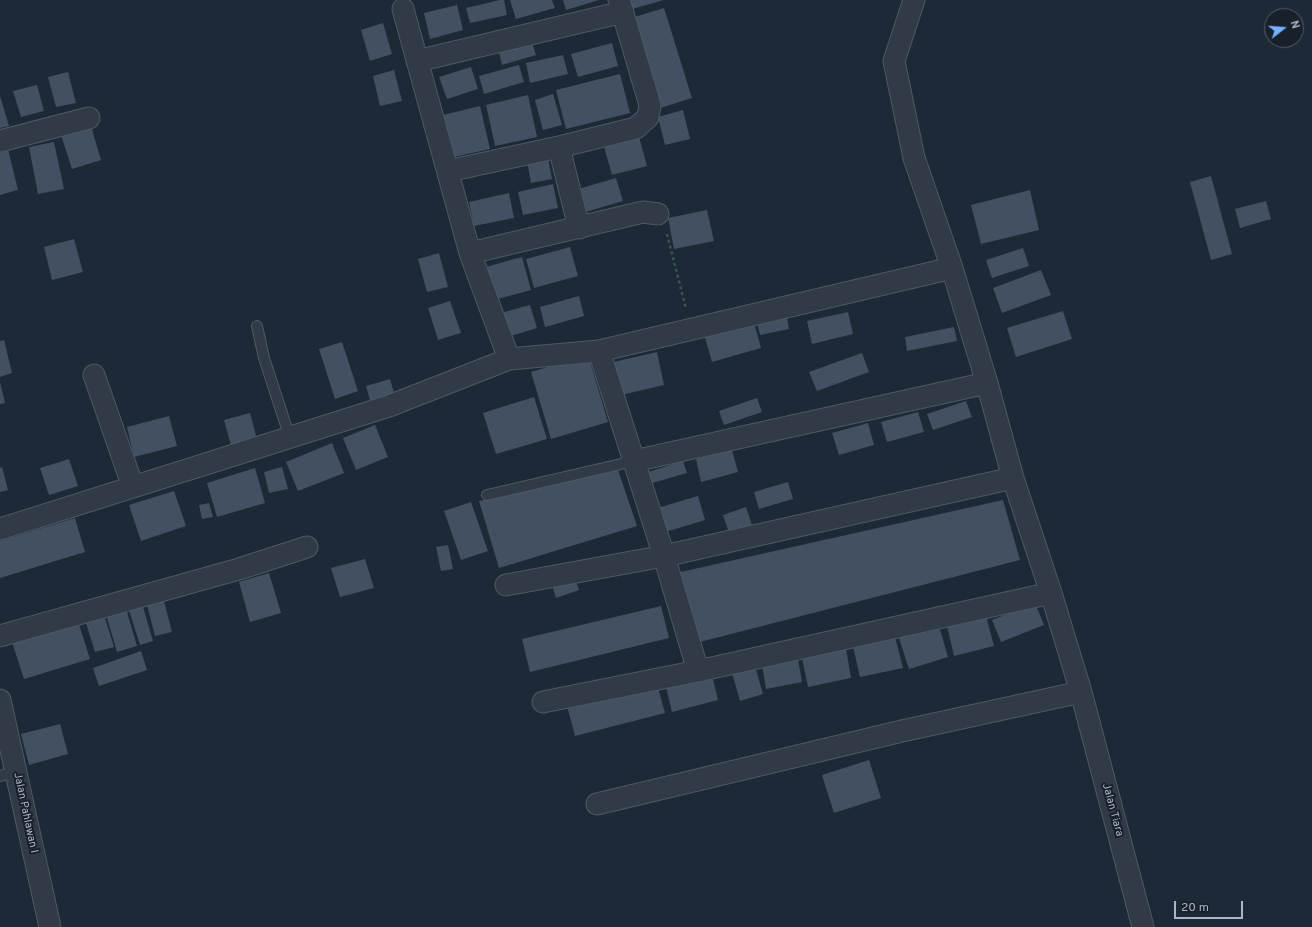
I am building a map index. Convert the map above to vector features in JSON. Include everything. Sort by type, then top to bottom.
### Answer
[{"type":"street","name":"Jalan Tiara","points":[[914,0],[894,61],[914,158],[952,268],[987,383],[1013,478],[1051,592],[1081,692],[1143,927]]},
{"type":"street","points":[[417,61],[621,6],[650,105],[648,117],[636,128],[559,147],[448,171]]},
{"type":"street","points":[[403,9],[470,253],[508,360]]},
{"type":"street","points":[[0,141],[89,118]]},
{"type":"street","points":[[559,147],[579,228]]},
{"type":"street","points":[[470,253],[643,212],[658,214]]},
{"type":"street","points":[[0,529],[389,406],[508,360],[599,351],[952,268]]},
{"type":"street","points":[[599,351],[664,556],[698,672]]},
{"type":"street","points":[[94,375],[133,487]]},
{"type":"street","points":[[634,461],[987,383]]},
{"type":"street","points":[[506,584],[664,556],[1013,478]]},
{"type":"street","points":[[0,636],[239,569],[307,547]]},
{"type":"street","points":[[543,702],[698,672],[1051,592]]},
{"type":"street","points":[[597,804],[902,731],[1081,692]]},
{"type":"street","name":"Jalan Pahlawan I","points":[[0,700],[8,774],[50,927]]},
{"type":"lane","points":[[257,326],[264,358],[290,438]]},
{"type":"lane","points":[[487,495],[634,461]]},
{"type":"path","points":[[658,214],[666,229],[691,329]]},
{"type":"building","points":[[504,0],[507,15],[470,23],[466,8]]},
{"type":"building","points":[[510,0],[552,0],[555,8],[516,19]]},
{"type":"building","points":[[563,0],[599,0],[566,10]]},
{"type":"building","points":[[629,0],[664,0],[632,9]]},
{"type":"building","points":[[457,5],[463,30],[430,39],[424,13]]},
{"type":"building","points":[[664,8],[692,98],[657,109],[631,18]]},
{"type":"building","points":[[383,23],[392,54],[370,61],[361,30]]},
{"type":"building","points":[[532,43],[536,55],[502,65],[499,52]]},
{"type":"building","points":[[612,43],[618,66],[578,77],[571,54]]},
{"type":"building","points":[[563,55],[568,74],[530,83],[526,63]]},
{"type":"building","points":[[519,65],[524,82],[484,94],[479,76]]},
{"type":"building","points":[[471,67],[478,89],[447,99],[439,77]]},
{"type":"building","points":[[394,70],[402,101],[380,106],[373,76]]},
{"type":"building","points":[[68,72],[76,103],[56,107],[48,77]]},
{"type":"building","points":[[620,74],[630,113],[566,129],[556,90]]},
{"type":"building","points":[[37,85],[44,111],[21,117],[13,91]]},
{"type":"building","points":[[553,94],[562,125],[543,130],[535,100]]},
{"type":"building","points":[[528,95],[537,137],[495,146],[486,105]]},
{"type":"building","points":[[0,96],[9,126],[0,128]]},
{"type":"building","points":[[480,106],[490,149],[454,157],[443,115]]},
{"type":"building","points":[[683,110],[690,139],[665,145],[658,117]]},
{"type":"building","points":[[91,126],[101,160],[72,169],[61,135]]},
{"type":"building","points":[[638,133],[647,166],[612,175],[603,143]]},
{"type":"building","points":[[54,142],[64,189],[38,194],[29,147]]},
{"type":"building","points":[[8,149],[18,190],[0,195],[0,151]]},
{"type":"building","points":[[548,158],[552,179],[531,183],[527,161]]},
{"type":"building","points":[[1211,176],[1232,254],[1211,260],[1190,182]]},
{"type":"building","points":[[616,178],[623,201],[582,213],[575,190]]},
{"type":"building","points":[[553,184],[558,208],[523,215],[518,192]]},
{"type":"building","points":[[1030,190],[1039,230],[981,244],[971,205]]},
{"type":"building","points":[[509,193],[514,218],[474,226],[469,202]]},
{"type":"building","points":[[1266,201],[1271,219],[1240,228],[1235,209]]},
{"type":"building","points":[[707,210],[714,241],[674,249],[668,218]]},
{"type":"building","points":[[74,239],[83,272],[52,280],[44,247]]},
{"type":"building","points":[[570,247],[578,276],[534,288],[526,259]]},
{"type":"building","points":[[1023,248],[1029,266],[992,278],[986,260]]},
{"type":"building","points":[[439,253],[448,287],[427,292],[418,259]]},
{"type":"building","points":[[522,257],[531,290],[490,301],[482,268]]},
{"type":"building","points":[[1041,270],[1051,295],[1002,313],[993,288]]},
{"type":"building","points":[[579,296],[584,316],[545,327],[540,307]]},
{"type":"building","points":[[450,301],[461,333],[438,340],[428,308]]},
{"type":"building","points":[[530,305],[537,328],[504,338],[497,314]]},
{"type":"building","points":[[1063,311],[1072,339],[1016,357],[1007,328]]},
{"type":"building","points":[[786,312],[789,329],[760,335],[756,318]]},
{"type":"building","points":[[848,312],[853,334],[812,344],[807,321]]},
{"type":"building","points":[[753,319],[761,348],[712,362],[704,334]]},
{"type":"building","points":[[954,327],[957,341],[907,351],[905,337]]},
{"type":"building","points":[[4,340],[12,373],[0,377],[0,341]]},
{"type":"building","points":[[342,342],[358,391],[335,399],[319,349]]},
{"type":"building","points":[[657,352],[664,385],[617,396],[609,363]]},
{"type":"building","points":[[862,353],[869,372],[817,391],[809,372]]},
{"type":"building","points":[[588,355],[608,422],[551,439],[531,372]]},
{"type":"building","points":[[390,379],[395,396],[371,404],[366,386]]},
{"type":"building","points":[[0,382],[5,403],[0,404]]},
{"type":"building","points":[[534,397],[547,439],[496,454],[483,413]]},
{"type":"building","points":[[757,398],[762,412],[724,425],[719,411]]},
{"type":"building","points":[[966,401],[972,417],[933,430],[927,414]]},
{"type":"building","points":[[918,412],[924,432],[887,442],[881,422]]},
{"type":"building","points":[[250,413],[258,443],[232,449],[224,420]]},
{"type":"building","points":[[169,416],[177,446],[134,457],[127,427]]},
{"type":"building","points":[[868,423],[874,445],[839,455],[832,433]]},
{"type":"building","points":[[375,425],[388,457],[356,470],[343,438]]},
{"type":"building","points":[[332,443],[344,473],[298,491],[286,462]]},
{"type":"building","points":[[732,450],[738,472],[701,482],[696,459]]},
{"type":"building","points":[[69,459],[78,486],[49,495],[40,468]]},
{"type":"building","points":[[683,461],[687,473],[649,484],[645,473]]},
{"type":"building","points":[[2,467],[8,490],[0,492],[0,468]]},
{"type":"building","points":[[282,467],[288,489],[269,493],[264,472]]},
{"type":"building","points":[[255,468],[265,503],[217,517],[207,483]]},
{"type":"building","points":[[618,470],[637,526],[499,568],[479,501]]},
{"type":"building","points":[[788,482],[793,499],[759,509],[754,492]]},
{"type":"building","points":[[174,491],[186,526],[141,541],[129,505]]},
{"type":"building","points":[[698,496],[705,520],[662,533],[654,509]]},
{"type":"building","points":[[1003,500],[1020,560],[692,644],[676,573]]},
{"type":"building","points":[[471,502],[488,551],[461,560],[444,511]]},
{"type":"building","points":[[209,503],[213,517],[202,519],[199,505]]},
{"type":"building","points":[[746,507],[752,525],[729,533],[723,515]]},
{"type":"building","points":[[75,518],[85,552],[0,578],[0,541]]},
{"type":"building","points":[[448,545],[453,569],[441,571],[436,547]]},
{"type":"building","points":[[365,559],[374,588],[340,597],[331,568]]},
{"type":"building","points":[[269,573],[281,613],[250,622],[239,582]]},
{"type":"building","points":[[574,575],[579,590],[556,598],[551,582]]},
{"type":"building","points":[[163,597],[172,632],[155,636],[146,601]]},
{"type":"building","points":[[141,600],[153,641],[140,645],[127,604]]},
{"type":"building","points":[[1035,603],[1044,625],[1001,642],[992,620]]},
{"type":"building","points":[[125,605],[137,646],[117,652],[105,611]]},
{"type":"building","points":[[661,606],[669,638],[530,672],[522,639]]},
{"type":"building","points":[[986,616],[994,646],[954,656],[947,626]]},
{"type":"building","points":[[105,618],[114,647],[95,652],[86,623]]},
{"type":"building","points":[[78,621],[90,659],[24,679],[12,642]]},
{"type":"building","points":[[939,626],[948,657],[909,669],[899,638]]},
{"type":"building","points":[[894,633],[903,668],[860,677],[852,642]]},
{"type":"building","points":[[846,649],[851,678],[808,687],[802,658]]},
{"type":"building","points":[[141,651],[147,670],[99,686],[93,668]]},
{"type":"building","points":[[798,659],[802,682],[766,689],[762,665]]},
{"type":"building","points":[[755,666],[763,694],[740,701],[732,673]]},
{"type":"building","points":[[712,675],[718,700],[672,712],[666,687]]},
{"type":"building","points":[[657,684],[665,713],[575,736],[567,706]]},
{"type":"building","points":[[60,724],[68,754],[29,765],[21,734]]},
{"type":"building","points":[[869,760],[881,798],[834,813],[822,775]]}]
